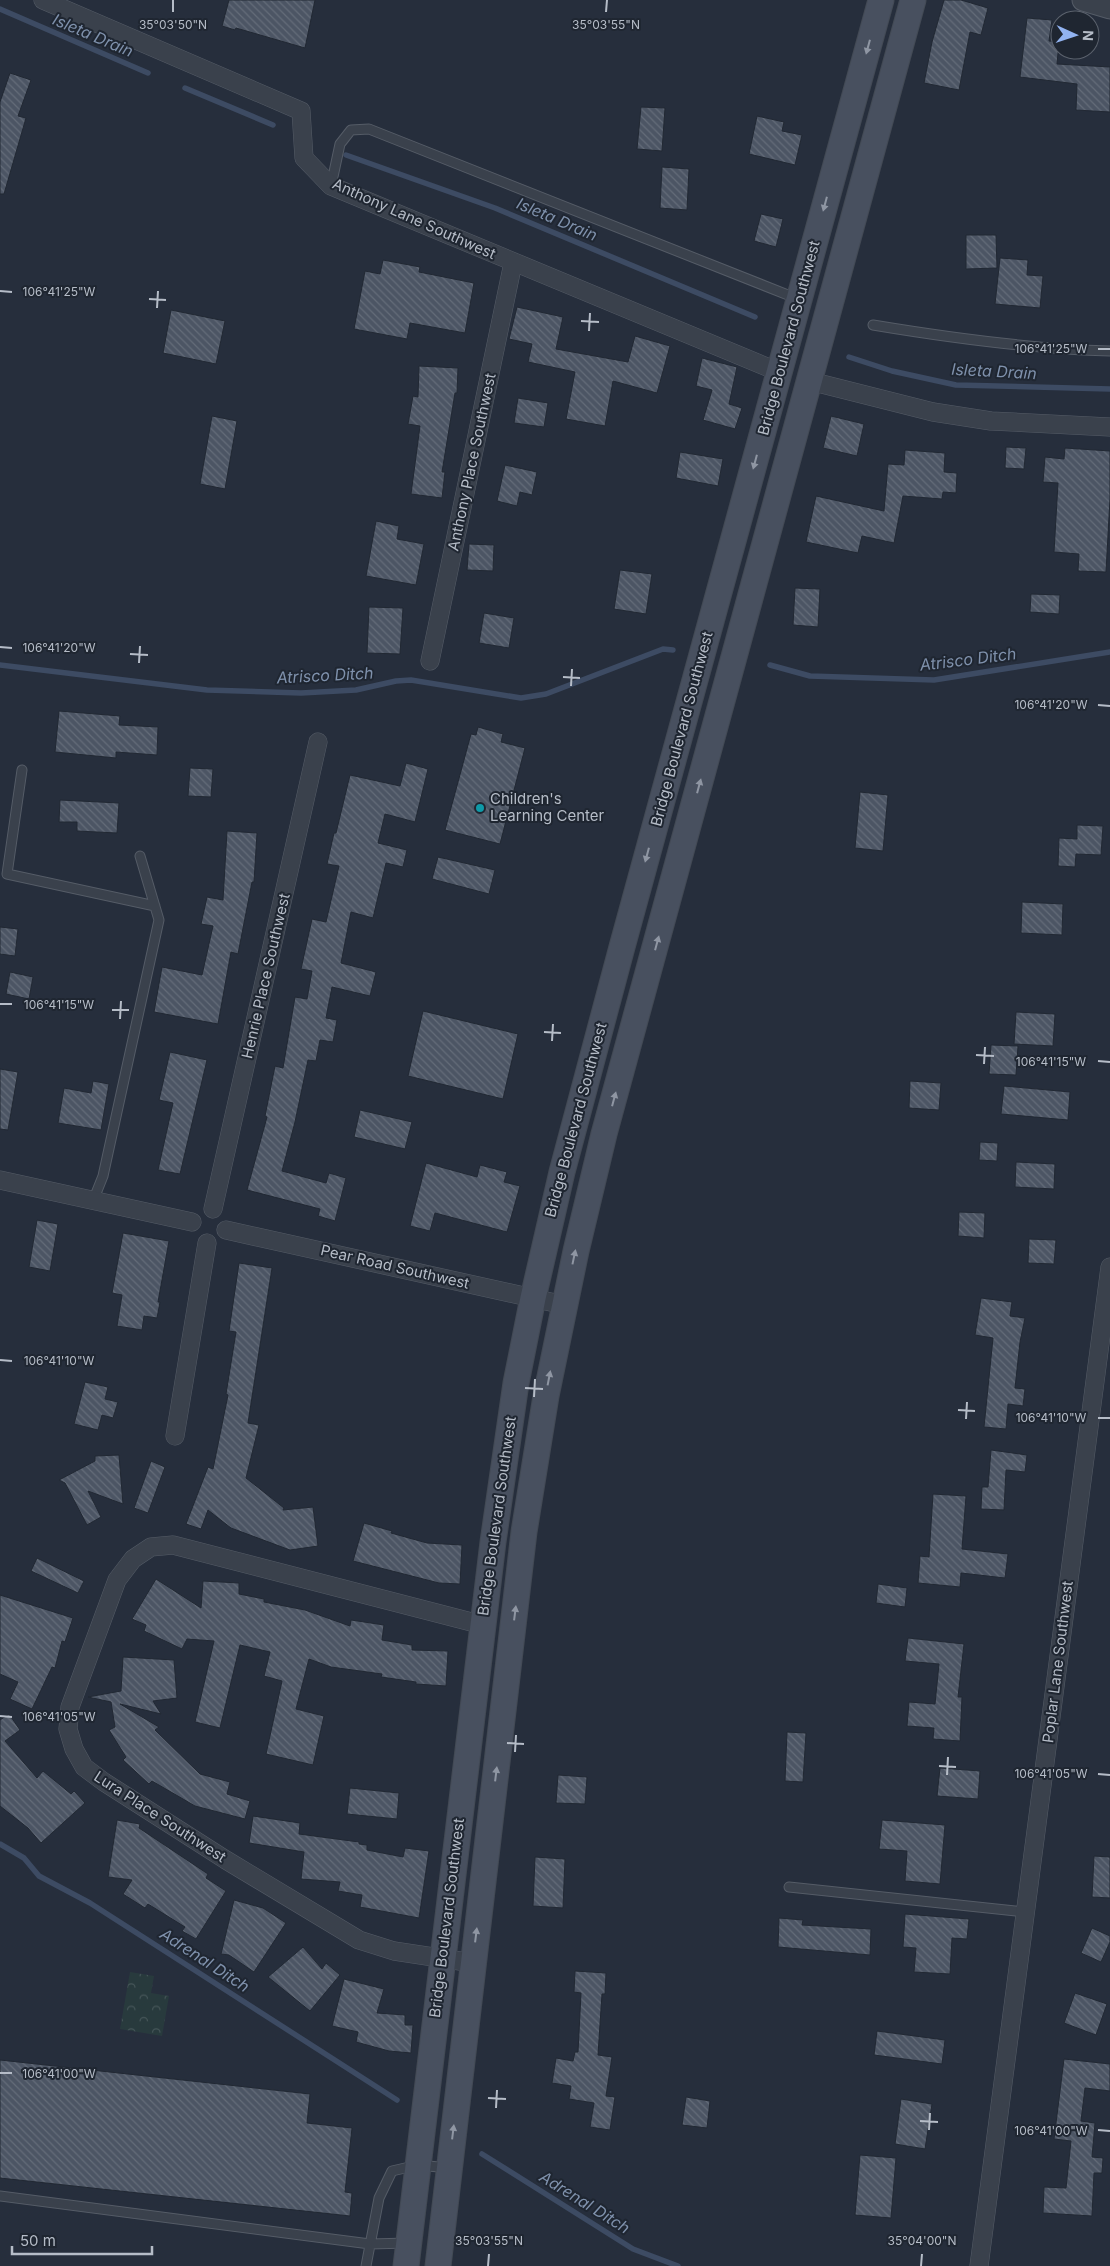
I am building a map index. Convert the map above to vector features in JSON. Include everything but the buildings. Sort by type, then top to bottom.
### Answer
[{"type":"main road","name":"Bridge Boulevard Southwest","points":[[407,2254],[505,1454],[546,1236],[580,1103],[881,0]]},
{"type":"main road","name":"Bridge Boulevard Southwest","points":[[438,2266],[524,1532],[546,1396],[564,1305],[604,1134],[913,0]]},
{"type":"street","name":"Anthony Lane Southwest","points":[[43,0],[302,111],[304,158],[331,186],[779,372]]},
{"type":"street","points":[[1083,0],[1110,8]]},
{"type":"street","name":"Anthony Place Southwest","points":[[430,661],[513,263]]},
{"type":"street","points":[[810,381],[875,399],[990,421],[1110,427]]},
{"type":"street","name":"Henrie Place Southwest","points":[[213,1209],[318,742]]},
{"type":"street","points":[[0,1180],[192,1222]]},
{"type":"street","points":[[213,1209],[222,1215],[226,1230],[218,1240],[207,1243],[194,1233],[192,1222],[198,1213],[213,1209]]},
{"type":"street","name":"Pear Road Southwest","points":[[226,1230],[564,1305]]},
{"type":"street","points":[[175,1436],[207,1243]]},
{"type":"street","name":"Poplar Lane Southwest","points":[[980,2266],[1110,1267]]},
{"type":"street","name":"Lura Place Southwest","points":[[473,1963],[394,1951],[359,1940],[226,1860],[104,1782],[84,1766],[74,1749],[68,1729],[70,1707],[117,1580],[133,1559],[151,1547],[173,1545],[483,1625]]},
{"type":"lane","points":[[331,186],[340,144],[351,130],[369,129],[799,300]]},
{"type":"lane","points":[[873,325],[956,339],[1064,350],[1110,351]]},
{"type":"lane","points":[[22,770],[6,874],[155,906]]},
{"type":"lane","points":[[93,1201],[103,1176],[159,920],[140,856]]},
{"type":"lane","points":[[790,1887],[1026,1912]]},
{"type":"lane","points":[[366,2266],[379,2198],[392,2171],[418,2164],[449,2168]]},
{"type":"lane","points":[[0,2196],[370,2244],[407,2254]]},
{"type":"green space","points":[[130,1972],[154,1976],[151,1993],[169,1996],[162,2036],[120,2029]]},
{"type":"waterway","name":"Isleta Drain","points":[[0,9],[148,73]]},
{"type":"waterway","name":"Isleta Drain","points":[[185,88],[273,125]]},
{"type":"waterway","name":"Isleta Drain","points":[[346,155],[495,208],[755,317]]},
{"type":"waterway","name":"Isleta Drain","points":[[849,357],[892,371],[956,385],[1110,389]]},
{"type":"waterway","name":"Atrisco Ditch","points":[[0,665],[207,690],[301,693],[356,690],[396,681],[411,680],[521,698],[546,694],[663,649],[673,650]]},
{"type":"waterway","name":"Atrisco Ditch","points":[[770,665],[810,676],[934,680],[1110,652]]},
{"type":"waterway","name":"Adrenal Ditch","points":[[0,1844],[24,1858],[39,1876],[90,1903],[397,2100]]},
{"type":"waterway","name":"Adrenal Ditch","points":[[482,2154],[633,2249],[678,2266]]},
{"type":"place","name":"Children's Learning Center","points":[[480,808]]}]
